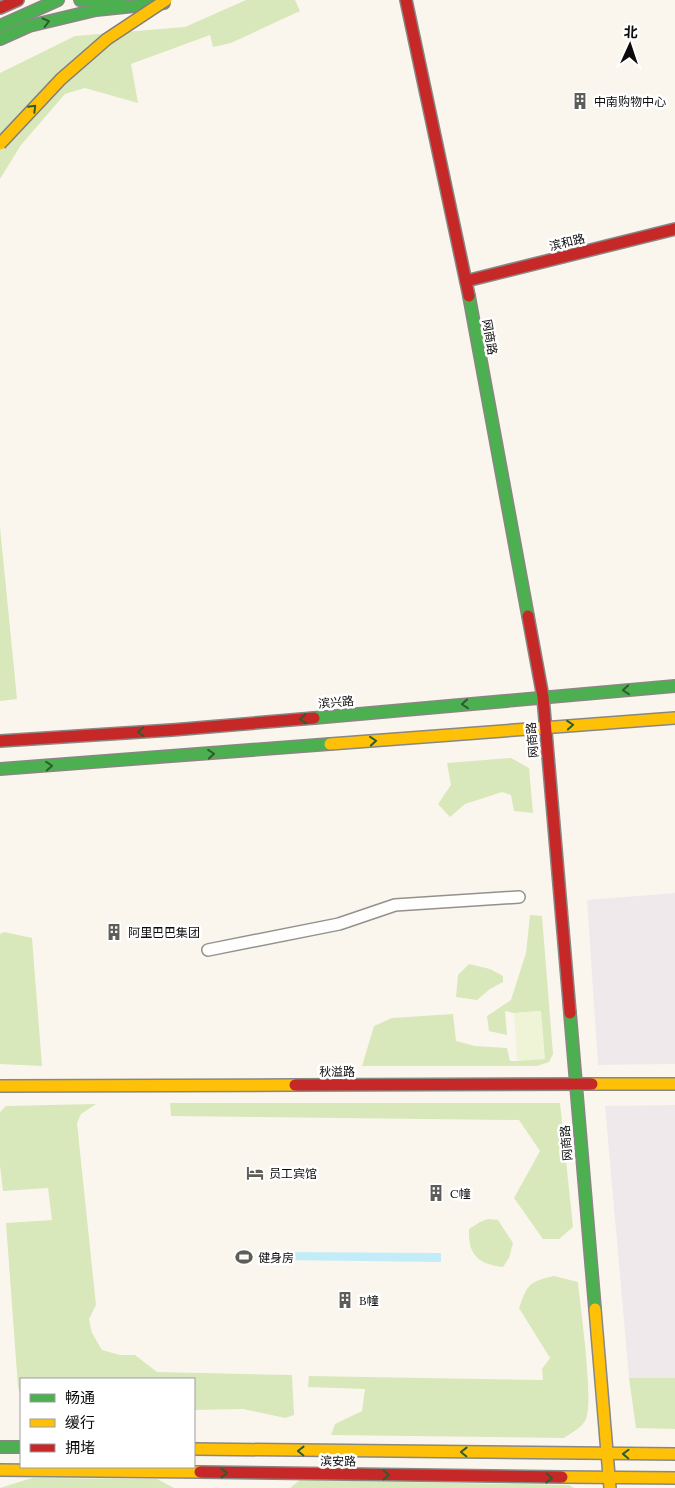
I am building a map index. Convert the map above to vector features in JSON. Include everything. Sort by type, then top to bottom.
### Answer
[{"type":"main road","points":[[0,8],[18,0]]},
{"type":"main road","points":[[0,26],[58,0]]},
{"type":"main road","points":[[80,0],[113,2],[120,0]]},
{"type":"main road","points":[[0,144],[61,79],[107,39],[166,0]]},
{"type":"main road","points":[[0,39],[29,26],[96,10],[165,3],[174,0]]},
{"type":"main road","name":"网商路","points":[[406,0],[466,281],[543,697],[610,1483]]},
{"type":"main road","name":"滨和路","points":[[466,281],[675,229]]},
{"type":"main road","name":"滨兴路","points":[[0,741],[172,730],[675,686]]},
{"type":"main road","points":[[0,769],[545,726],[675,718]]},
{"type":"main road","name":"秋溢路","points":[[0,1086],[675,1084]]},
{"type":"main road","points":[[0,1447],[20,1447]]},
{"type":"main road","name":"滨安路","points":[[195,1449],[675,1454]]},
{"type":"main road","name":"滨安路","points":[[0,1470],[610,1483],[675,1478]]},
{"type":"street","points":[[208,950],[339,924],[395,905],[518,897]]},
{"type":"shaded area","points":[[675,893],[675,1064],[598,1065],[587,900]]},
{"type":"shaded area","points":[[675,1105],[675,1378],[629,1378],[605,1106]]},
{"type":"green space","points":[[246,0],[295,0],[300,11],[231,43],[213,47],[210,35],[131,64],[138,103],[85,88],[65,94],[21,145],[0,179],[0,73],[75,36],[185,27]]},
{"type":"green space","points":[[0,527],[17,699],[0,701]]},
{"type":"green space","points":[[511,758],[529,768],[533,813],[514,811],[511,795],[502,792],[465,804],[450,817],[438,804],[451,785],[447,763]]},
{"type":"green space","points":[[530,915],[542,916],[553,1054],[549,1062],[537,1066],[362,1066],[374,1026],[392,1018],[453,1014],[456,1041],[475,1046],[507,1048],[510,1061],[517,1061],[541,1011],[514,1013],[505,1011],[507,1035],[489,1031],[487,1016],[511,1000],[526,953]]},
{"type":"green space","points":[[4,932],[32,938],[42,1066],[0,1064],[0,934]]},
{"type":"green space","points":[[469,964],[490,969],[503,976],[503,982],[490,989],[477,1000],[456,997],[458,975]]},
{"type":"green space","points":[[541,1011],[545,1059],[517,1061],[514,1013]]},
{"type":"green space","points":[[170,1103],[560,1103],[573,1227],[559,1239],[543,1239],[514,1198],[540,1151],[519,1120],[171,1116]]},
{"type":"green space","points":[[96,1104],[81,1114],[77,1123],[96,1305],[89,1319],[92,1333],[102,1350],[120,1355],[135,1355],[157,1372],[292,1375],[294,1415],[285,1418],[243,1409],[195,1410],[195,1378],[20,1378],[20,1393],[18,1387],[6,1223],[52,1220],[48,1188],[3,1191],[0,1166],[0,1112],[6,1106]]},
{"type":"green space","points":[[488,1219],[498,1220],[513,1243],[509,1258],[503,1267],[481,1261],[476,1257],[470,1245],[469,1229]]},
{"type":"green space","points":[[554,1276],[578,1282],[588,1376],[588,1411],[585,1421],[576,1430],[564,1438],[331,1435],[335,1424],[362,1411],[365,1389],[308,1387],[309,1376],[543,1380],[542,1369],[550,1358],[519,1308],[530,1285],[539,1280]]},
{"type":"green space","points":[[629,1378],[675,1378],[675,1429],[636,1428]]},
{"type":"green space","points":[[32,1478],[157,1479],[174,1488],[0,1488]]},
{"type":"green space","points":[[300,1480],[569,1485],[574,1488],[290,1488]]},
{"type":"water","points":[[277,1252],[441,1253],[441,1262],[279,1260]]},
{"type":"traffic: fast","points":[[0,26],[58,0]]},
{"type":"traffic: fast","points":[[80,0],[113,2],[120,0]]},
{"type":"traffic: fast","points":[[0,39],[29,26],[96,10],[164,3]]},
{"type":"traffic: fast","points":[[469,296],[528,616]]},
{"type":"traffic: fast","points":[[314,718],[675,686]]},
{"type":"traffic: fast","points":[[0,769],[330,744]]},
{"type":"traffic: fast","points":[[570,1013],[595,1309]]},
{"type":"traffic: fast","points":[[0,1447],[20,1447]]},
{"type":"traffic: slow","points":[[0,144],[61,79],[107,39],[166,0]]},
{"type":"traffic: slow","points":[[330,744],[675,718]]},
{"type":"traffic: slow","points":[[592,1084],[675,1084]]},
{"type":"traffic: slow","points":[[0,1086],[295,1085]]},
{"type":"traffic: slow","points":[[595,1309],[610,1488]]},
{"type":"traffic: slow","points":[[195,1449],[675,1454]]},
{"type":"traffic: slow","points":[[0,1470],[200,1472]]},
{"type":"traffic: slow","points":[[562,1477],[675,1478]]},
{"type":"traffic: jam","points":[[0,8],[18,0]]},
{"type":"traffic: jam","points":[[406,0],[469,296]]},
{"type":"traffic: jam","points":[[466,281],[675,229]]},
{"type":"traffic: jam","points":[[528,616],[543,697],[570,1013]]},
{"type":"traffic: jam","points":[[0,741],[172,730],[314,718]]},
{"type":"traffic: jam","points":[[295,1085],[592,1084]]},
{"type":"traffic: jam","points":[[200,1472],[562,1477]]},
{"type":"place","name":"中南购物中心","points":[[580,101]]},
{"type":"place","name":"阿里巴巴集团","points":[[114,932]]},
{"type":"place","name":"员工宾馆","points":[[255,1173]]},
{"type":"place","name":"C幢","points":[[436,1193]]},
{"type":"place","name":"健身房","points":[[244,1257]]},
{"type":"place","name":"B幢","points":[[345,1300]]}]
